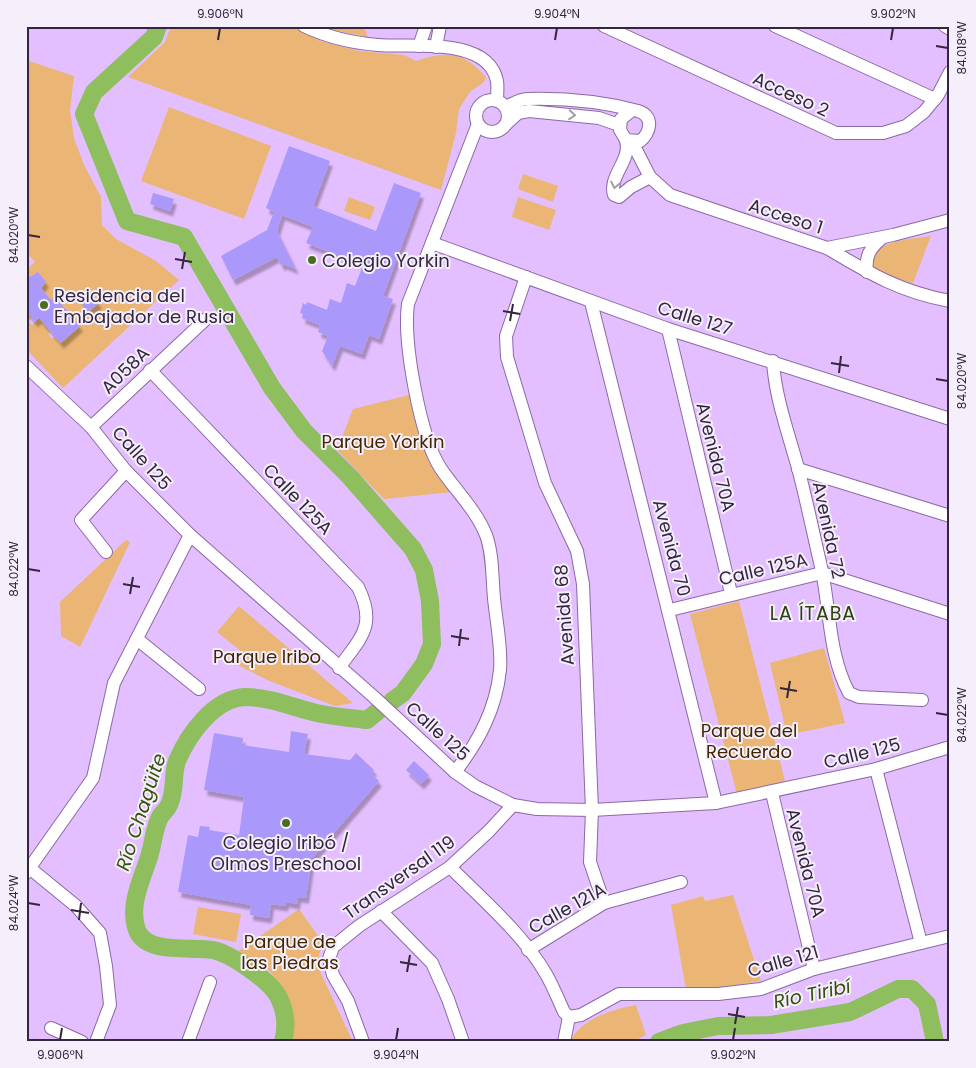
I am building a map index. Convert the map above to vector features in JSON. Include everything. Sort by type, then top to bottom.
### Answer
[{"type":"street","points":[[304,26],[342,39],[377,45],[436,47],[467,51],[485,62],[493,71],[501,104],[508,116],[506,124]]},
{"type":"street","points":[[418,46],[426,26]]},
{"type":"street","points":[[436,47],[440,26]]},
{"type":"street","name":"Acceso 2","points":[[604,26],[836,133],[883,134],[906,126],[924,112],[935,99],[950,72]]},
{"type":"street","points":[[775,26],[935,99]]},
{"type":"street","points":[[945,26],[950,29]]},
{"type":"street","points":[[455,772],[476,745],[492,711],[500,669],[490,551],[486,535],[478,517],[441,468],[433,454],[414,384],[407,342],[408,304],[470,149],[478,124],[476,113],[486,101],[501,104],[525,99],[600,104],[639,111],[645,115],[650,129],[640,156]]},
{"type":"street","points":[[470,149],[491,132],[500,130],[518,113],[529,111],[599,118],[619,125],[621,118],[632,111]]},
{"type":"street","points":[[478,124],[481,128],[491,132]]},
{"type":"street","name":"Acceso 1","points":[[619,125],[622,136],[629,141],[640,156],[650,178],[670,195],[827,248],[884,237],[950,220]]},
{"type":"street","points":[[646,136],[640,141],[629,141],[628,154],[613,186],[614,195],[619,197],[631,187],[650,178]]},
{"type":"street","points":[[867,272],[866,262],[869,251],[884,237]]},
{"type":"street","name":"Calle 127","points":[[432,243],[668,329],[950,419]]},
{"type":"street","points":[[827,248],[897,287],[950,301]]},
{"type":"street","name":"Avenida 68","points":[[526,277],[506,336],[507,356],[545,483],[577,551],[583,584],[592,810],[590,862],[604,903]]},
{"type":"street","name":"Avenida 70","points":[[591,302],[670,610],[716,803]]},
{"type":"street","name":"A058A","points":[[91,427],[206,319]]},
{"type":"street","name":"Avenida 70A","points":[[668,329],[732,594]]},
{"type":"street","name":"Avenida 72","points":[[773,361],[774,383],[798,469],[822,573],[829,630],[843,682],[848,693],[858,697],[922,700]]},
{"type":"street","name":"Calle 125","points":[[26,366],[91,427],[126,471],[190,535],[455,772],[475,786],[513,805],[537,809],[592,810],[716,803],[772,793],[876,769],[950,747]]},
{"type":"street","name":"Calle 125A","points":[[150,370],[358,588],[367,605],[368,621],[362,636],[339,668]]},
{"type":"street","points":[[798,469],[950,516]]},
{"type":"street","points":[[106,552],[81,520],[126,471]]},
{"type":"street","points":[[96,1042],[110,1005],[100,933],[76,906],[28,869],[93,778],[114,683],[190,535]]},
{"type":"street","name":"Calle 125A","points":[[670,610],[822,573],[950,614]]},
{"type":"street","points":[[137,639],[200,689]]},
{"type":"street","points":[[876,769],[921,943]]},
{"type":"street","name":"Avenida 70A","points":[[772,793],[814,970]]},
{"type":"street","name":"Transversal 119","points":[[363,1042],[348,1001],[333,975],[329,959],[333,947],[342,938],[381,911],[450,867],[489,832],[513,805]]},
{"type":"street","points":[[450,867],[503,920],[545,973],[564,1012],[569,1017],[564,1042]]},
{"type":"street","name":"Calle 121A","points":[[528,950],[604,903],[681,882]]},
{"type":"street","points":[[381,911],[432,963],[463,1042]]},
{"type":"street","name":"Calle 121","points":[[569,1017],[581,1015],[619,994],[718,994],[753,990],[792,979],[814,970],[950,936]]},
{"type":"street","points":[[188,1042],[210,982]]},
{"type":"street","points":[[51,1028],[82,1042]]},
{"type":"green space","points":[[171,26],[292,26],[320,41],[359,51],[404,55],[416,61],[446,55],[462,58],[478,68],[486,77],[484,82],[470,92],[459,109],[456,133],[441,190],[128,77],[165,42]]},
{"type":"green space","points":[[321,26],[363,26],[368,37],[326,29]]},
{"type":"green space","points":[[26,60],[74,76],[70,110],[74,138],[84,165],[101,197],[102,225],[116,239],[156,261],[179,280],[63,388],[26,349],[26,311],[35,316],[29,321],[32,325],[39,318],[51,332],[48,334],[52,339],[55,337],[60,343],[80,326],[55,297],[51,300],[41,288],[46,282],[38,272],[26,279],[26,270],[35,262],[26,252]]},
{"type":"green space","points":[[169,107],[271,146],[244,219],[141,181]]},
{"type":"green space","points":[[523,174],[558,186],[553,202],[518,189]]},
{"type":"green space","points":[[349,197],[375,207],[370,220],[344,211]]},
{"type":"green space","points":[[518,197],[556,210],[549,230],[512,217]]},
{"type":"green space","points":[[931,236],[913,283],[887,276],[877,272],[874,268],[873,259],[875,254],[888,244]]},
{"type":"green space","name":"Parque Yorkín","points":[[409,395],[431,465],[452,492],[384,499],[337,450],[353,409]]},
{"type":"green space","points":[[126,540],[130,542],[80,647],[61,636],[60,602]]},
{"type":"green space","name":"Parque del Recuerdo","points":[[739,601],[785,781],[737,794],[690,614]]},
{"type":"green space","name":"Parque Iribo","points":[[239,606],[353,703],[335,706],[267,680],[236,664],[247,656],[217,632]]},
{"type":"green space","points":[[824,648],[845,723],[787,735],[770,663]]},
{"type":"green space","points":[[733,895],[761,981],[724,987],[686,990],[671,905],[703,896],[705,901]]},
{"type":"green space","points":[[198,907],[241,914],[236,942],[193,934]]},
{"type":"green space","name":"Parque de las Piedras","points":[[299,909],[323,943],[319,955],[319,969],[353,1042],[291,1042],[289,1012],[277,981],[265,967],[237,952]]},
{"type":"green space","points":[[636,1005],[646,1035],[632,1042],[570,1042],[581,1027],[589,1021],[608,1012]]},
{"type":"building","points":[[289,146],[330,161],[313,206],[376,231],[394,183],[421,193],[383,296],[393,299],[379,339],[369,335],[362,354],[340,346],[332,366],[322,351],[328,336],[318,332],[320,325],[302,318],[303,314],[300,313],[303,303],[306,305],[307,302],[327,310],[330,299],[341,303],[347,283],[355,286],[363,265],[306,243],[313,227],[282,215],[277,231],[296,269],[284,264],[282,266],[277,257],[233,280],[221,256],[267,230],[274,212],[266,208]]},
{"type":"building","points":[[153,193],[174,199],[170,211],[150,204]]},
{"type":"building","name":"Residencia del Embajador de Rusia","points":[[38,272],[46,282],[41,288],[51,300],[55,297],[80,326],[61,343],[39,318],[35,322],[26,311],[26,279]]},
{"type":"building","points":[[93,296],[99,303],[88,312],[82,305]]},
{"type":"building","points":[[291,731],[308,734],[304,754],[350,760],[356,753],[374,770],[371,773],[379,781],[312,858],[306,898],[298,897],[297,904],[286,902],[285,906],[271,904],[269,918],[250,915],[251,905],[178,892],[188,835],[198,837],[200,826],[210,827],[209,830],[239,835],[244,797],[204,790],[214,733],[243,738],[242,745],[289,752]]},
{"type":"building","points":[[414,761],[429,775],[421,784],[406,770]]},
{"type":"waterway","name":"Río Chagüite","points":[[158,26],[154,37],[94,92],[84,114],[127,221],[184,237],[272,388],[304,431],[350,477],[413,549],[424,570],[430,601],[432,644],[424,664],[403,693],[392,701]]},
{"type":"waterway","name":"Río Chagüite","points":[[283,1042],[285,1031],[284,1014],[275,991],[250,969],[221,953],[213,950],[159,946],[142,938],[137,930],[135,921],[134,912],[137,893],[158,821],[171,800],[177,761],[195,730],[213,711],[234,699],[245,697],[265,699],[327,715],[367,720],[378,711]]},
{"type":"waterway","name":"Río Tiribí","points":[[659,1042],[683,1033],[718,1026],[771,1025],[850,1012],[898,989],[912,989],[927,1004],[935,1042]]},
{"type":"place","name":"Colegio Yorkin","points":[[312,260]]},
{"type":"place","name":"Residencia del Embajador de Rusia","points":[[44,305]]},
{"type":"place","name":"Colegio Iribó / Olmos Preschool","points":[[286,823]]},
{"type":"district","name":"LA ÍTABA","points":[[813,613]]}]
